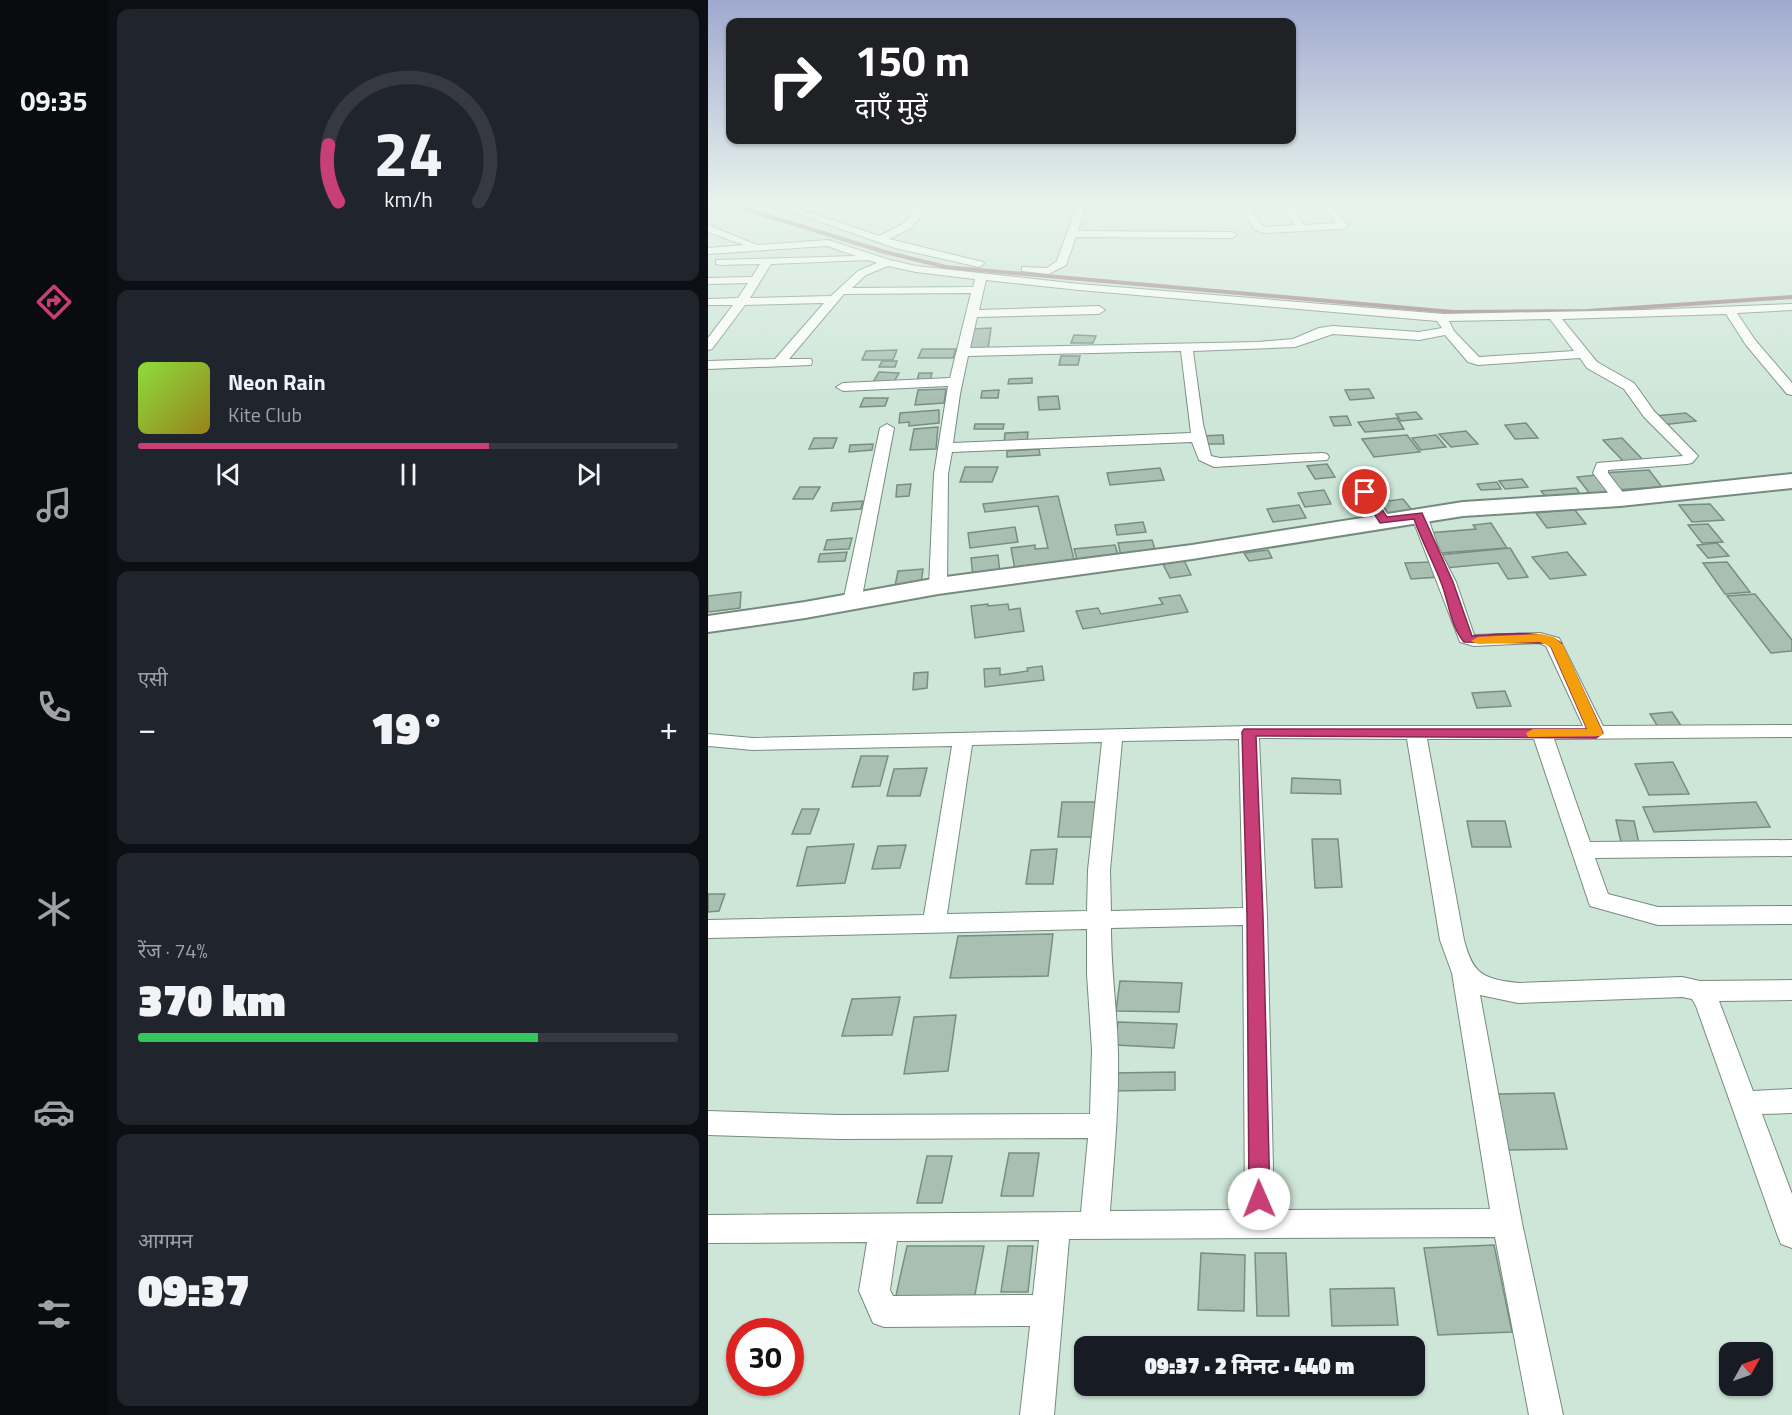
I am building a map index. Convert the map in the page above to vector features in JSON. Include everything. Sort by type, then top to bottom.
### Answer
[{"type":"street","points":[[708,346],[763,268]]},
{"type":"street","points":[[778,363],[838,295],[862,273],[874,268]]},
{"type":"street","points":[[911,268],[979,283]]},
{"type":"street","points":[[1020,268],[1043,271],[1055,268]]},
{"type":"street","points":[[708,281],[755,280]]},
{"type":"street","points":[[938,586],[941,485],[945,448],[955,382],[979,283]]},
{"type":"street","points":[[708,302],[838,295],[979,283],[1079,287],[1441,318],[1730,311],[1792,307]]},
{"type":"street","points":[[973,314],[1100,310]]},
{"type":"street","points":[[1730,311],[1750,342],[1792,391]]},
{"type":"street","points":[[1553,316],[1582,354],[1595,367],[1629,386],[1649,414],[1691,456],[1687,460],[1602,466],[1600,473],[1620,499]]},
{"type":"street","points":[[1441,318],[1450,329],[1448,331],[1472,359],[1478,361],[1582,354]]},
{"type":"street","points":[[964,352],[1187,350],[1282,345],[1295,343],[1329,330],[1419,336],[1448,331]]},
{"type":"street","points":[[1187,350],[1199,448],[1204,458],[1213,462],[1322,457]]},
{"type":"street","points":[[708,365],[806,362]]},
{"type":"street","points":[[843,387],[955,382]]},
{"type":"street","points":[[852,602],[888,428]]},
{"type":"street","points":[[945,448],[1199,437]]},
{"type":"street","points":[[1355,477],[1384,521]]},
{"type":"street","points":[[708,624],[938,586],[1192,552],[1419,515],[1483,507],[1620,499],[1792,481]]},
{"type":"street","points":[[1419,515],[1430,547],[1447,582],[1466,638],[1474,641],[1540,638],[1553,642],[1596,733]]},
{"type":"street","points":[[708,740],[753,744],[1249,732],[1790,734]]},
{"type":"street","points":[[1249,732],[1255,916],[1260,1223]]},
{"type":"street","points":[[1542,733],[1598,900],[1658,916],[1792,915]]},
{"type":"street","points":[[1094,1225],[1104,1126],[1105,1050],[1099,974],[1099,870],[1113,734]]},
{"type":"street","points":[[1416,734],[1456,962],[1464,974],[1478,984],[1493,990],[1518,993],[1682,987],[1700,992],[1792,990]]},
{"type":"street","points":[[934,924],[963,740]]},
{"type":"street","points":[[1582,850],[1792,848]]},
{"type":"street","points":[[708,928],[1255,916]]},
{"type":"street","points":[[1464,974],[1507,1223],[1546,1415]]},
{"type":"street","points":[[1700,992],[1708,1003],[1792,1234]]},
{"type":"street","points":[[1743,1103],[1792,1101]]},
{"type":"street","points":[[708,1123],[839,1127],[1104,1126]]},
{"type":"street","points":[[708,1229],[1260,1223],[1507,1223]]},
{"type":"street","points":[[1037,1415],[1055,1227]]},
{"type":"street","points":[[884,1228],[874,1291],[884,1312],[1048,1310]]},
{"type":"building","points":[[991,328],[988,349],[967,350],[971,329]]},
{"type":"building","points":[[1074,335],[1096,336],[1093,343],[1071,343]]},
{"type":"building","points":[[922,349],[956,349],[953,358],[918,358]]},
{"type":"building","points":[[897,350],[893,360],[862,360],[866,351]]},
{"type":"building","points":[[1061,356],[1080,356],[1078,365],[1059,365]]},
{"type":"building","points":[[882,361],[897,361],[895,367],[879,367]]},
{"type":"building","points":[[879,372],[899,373],[894,382],[873,382]]},
{"type":"building","points":[[919,373],[932,373],[930,381],[917,381]]},
{"type":"building","points":[[1032,378],[1032,383],[1008,384],[1009,379]]},
{"type":"building","points":[[946,389],[944,403],[915,405],[918,390]]},
{"type":"building","points":[[1369,389],[1374,398],[1350,400],[1345,390]]},
{"type":"building","points":[[999,390],[998,398],[981,398],[982,391]]},
{"type":"building","points":[[1058,396],[1060,409],[1039,410],[1038,397]]},
{"type":"building","points":[[864,398],[888,398],[885,406],[860,407]]},
{"type":"building","points":[[939,410],[939,423],[909,426],[909,422],[899,423],[900,413]]},
{"type":"building","points":[[1416,412],[1422,419],[1401,421],[1396,414]]},
{"type":"building","points":[[1686,413],[1696,421],[1662,425],[1653,416]]},
{"type":"building","points":[[1347,416],[1351,425],[1334,426],[1330,417]]},
{"type":"building","points":[[1397,418],[1404,429],[1365,432],[1358,422]]},
{"type":"building","points":[[1526,423],[1538,438],[1515,439],[1505,425]]},
{"type":"building","points":[[975,424],[1004,424],[1003,429],[974,429]]},
{"type":"building","points":[[938,427],[936,449],[910,450],[914,429]]},
{"type":"building","points":[[1466,431],[1478,444],[1451,447],[1439,434]]},
{"type":"building","points":[[1028,432],[1027,443],[1004,444],[1005,433]]},
{"type":"building","points":[[1223,435],[1224,444],[1201,444],[1200,436]]},
{"type":"building","points":[[1407,435],[1420,452],[1374,457],[1362,439]]},
{"type":"building","points":[[1436,435],[1446,447],[1421,450],[1412,438]]},
{"type":"building","points":[[814,438],[837,438],[833,448],[809,449]]},
{"type":"building","points":[[1622,438],[1644,461],[1625,463],[1603,440]]},
{"type":"building","points":[[873,444],[872,450],[849,452],[850,445]]},
{"type":"building","points":[[1039,449],[1040,455],[1007,457],[1007,451]]},
{"type":"building","points":[[1327,464],[1335,477],[1315,479],[1307,466]]},
{"type":"building","points":[[965,467],[998,467],[992,482],[960,482]]},
{"type":"building","points":[[1160,468],[1164,480],[1110,485],[1107,473]]},
{"type":"building","points":[[1649,470],[1662,487],[1614,490],[1602,473]]},
{"type":"building","points":[[1596,475],[1614,497],[1594,499],[1577,477]]},
{"type":"building","points":[[1522,479],[1528,487],[1505,489],[1499,481]]},
{"type":"building","points":[[1497,482],[1501,489],[1481,490],[1477,484]]},
{"type":"building","points":[[911,484],[909,496],[896,497],[897,485]]},
{"type":"building","points":[[800,487],[820,487],[813,499],[793,499]]},
{"type":"building","points":[[1576,488],[1584,500],[1550,502],[1541,491]]},
{"type":"building","points":[[1324,490],[1331,504],[1305,507],[1298,493]]},
{"type":"building","points":[[1058,496],[1075,563],[1015,570],[1011,548],[1035,545],[1035,549],[1048,548],[1038,506],[985,512],[983,504]]},
{"type":"building","points":[[1403,499],[1416,515],[1392,518],[1380,502]]},
{"type":"building","points":[[863,501],[861,509],[831,511],[833,503]]},
{"type":"building","points":[[1710,504],[1724,520],[1692,522],[1679,505]]},
{"type":"building","points":[[1299,505],[1306,518],[1273,522],[1267,509]]},
{"type":"building","points":[[1574,509],[1586,524],[1547,528],[1536,513]]},
{"type":"building","points":[[1143,522],[1146,532],[1117,535],[1115,525]]},
{"type":"building","points":[[1491,523],[1507,548],[1440,553],[1428,533],[1476,529],[1473,525]]},
{"type":"building","points":[[1708,524],[1723,542],[1702,543],[1688,525]]},
{"type":"building","points":[[1015,527],[1018,542],[970,548],[968,533]]},
{"type":"building","points":[[852,538],[849,549],[824,550],[827,540]]},
{"type":"building","points":[[1152,540],[1157,556],[1122,560],[1118,543]]},
{"type":"building","points":[[1717,543],[1729,556],[1708,558],[1697,545]]},
{"type":"building","points":[[1115,545],[1119,558],[1078,563],[1074,549]]},
{"type":"building","points":[[1510,548],[1528,577],[1508,579],[1498,563],[1445,568],[1438,555]]},
{"type":"building","points":[[1268,550],[1272,558],[1249,561],[1244,553]]},
{"type":"building","points":[[847,552],[845,561],[818,562],[820,554]]},
{"type":"building","points":[[1567,552],[1586,575],[1550,579],[1532,557]]},
{"type":"building","points":[[998,555],[1000,573],[973,576],[971,558]]},
{"type":"building","points":[[1183,558],[1191,575],[1170,578],[1162,562]]},
{"type":"building","points":[[1432,562],[1439,577],[1411,579],[1405,563]]},
{"type":"building","points":[[1727,562],[1750,592],[1725,594],[1703,563]]},
{"type":"building","points":[[923,569],[921,584],[895,586],[898,571]]},
{"type":"building","points":[[741,592],[740,608],[708,612],[708,596]]},
{"type":"building","points":[[1755,594],[1792,640],[1792,651],[1771,653],[1727,596]]},
{"type":"building","points":[[1180,595],[1188,612],[1083,629],[1076,611],[1098,608],[1101,614],[1163,604],[1159,598]]},
{"type":"building","points":[[988,604],[988,606],[1008,604],[1009,610],[1020,608],[1024,631],[975,638],[971,606]]},
{"type":"building","points":[[1042,666],[1044,680],[985,687],[984,669],[1000,668],[1000,675],[1028,671],[1027,668]]},
{"type":"building","points":[[928,672],[927,688],[913,690],[914,673]]},
{"type":"building","points":[[1505,691],[1511,706],[1477,708],[1472,693]]},
{"type":"building","points":[[1672,712],[1684,730],[1661,732],[1650,714]]},
{"type":"building","points":[[861,756],[888,756],[880,786],[852,787]]},
{"type":"building","points":[[1673,762],[1689,794],[1649,795],[1635,764]]},
{"type":"building","points":[[927,768],[920,796],[887,796],[894,769]]},
{"type":"building","points":[[1292,778],[1340,780],[1341,794],[1291,793]]},
{"type":"building","points":[[1062,802],[1101,802],[1098,837],[1058,837]]},
{"type":"building","points":[[1756,802],[1770,827],[1654,832],[1643,807]]},
{"type":"building","points":[[802,809],[819,809],[810,834],[792,834]]},
{"type":"building","points":[[1616,820],[1634,821],[1639,843],[1621,842]]},
{"type":"building","points":[[1467,821],[1505,821],[1511,847],[1472,847]]},
{"type":"building","points":[[1312,839],[1338,839],[1342,887],[1315,888]]},
{"type":"building","points":[[854,844],[845,883],[797,886],[807,847]]},
{"type":"building","points":[[906,845],[900,868],[872,869],[878,846]]},
{"type":"building","points":[[1057,849],[1053,884],[1026,884],[1031,850]]},
{"type":"building","points":[[708,894],[725,894],[719,911],[708,912]]},
{"type":"building","points":[[1053,934],[1048,976],[950,978],[958,936]]},
{"type":"building","points":[[1120,981],[1182,983],[1179,1012],[1116,1011]]},
{"type":"building","points":[[900,997],[892,1035],[842,1036],[852,999]]},
{"type":"building","points":[[956,1015],[948,1071],[904,1074],[914,1017]]},
{"type":"building","points":[[1118,1022],[1177,1024],[1174,1048],[1115,1045]]},
{"type":"building","points":[[1175,1072],[1175,1090],[1111,1091],[1113,1073]]},
{"type":"building","points":[[1554,1093],[1567,1149],[1508,1150],[1497,1094]]},
{"type":"building","points":[[1009,1153],[1039,1153],[1033,1196],[1001,1196]]},
{"type":"building","points":[[927,1156],[952,1156],[942,1203],[917,1203]]},
{"type":"building","points":[[1494,1245],[1512,1332],[1438,1335],[1424,1248]]},
{"type":"building","points":[[907,1246],[984,1246],[974,1300],[895,1300]]},
{"type":"building","points":[[1008,1246],[1033,1246],[1028,1292],[1001,1292]]},
{"type":"building","points":[[1201,1253],[1245,1255],[1244,1311],[1198,1310]]},
{"type":"building","points":[[1255,1253],[1286,1253],[1289,1316],[1257,1316]]},
{"type":"building","points":[[1394,1288],[1398,1325],[1332,1326],[1330,1289]]},
{"type":"waterway","points":[[958,268],[1453,312],[1587,311],[1792,297]]},
{"type":"slow traffic","points":[[1478,641],[1540,638],[1550,640],[1557,645],[1596,733],[1533,733]]},
{"type":"route","points":[[1259,1199],[1255,916],[1249,732],[1596,733],[1557,645],[1550,640],[1540,638],[1474,641],[1466,638],[1447,582],[1430,547],[1419,515],[1384,521],[1365,492]]}]
